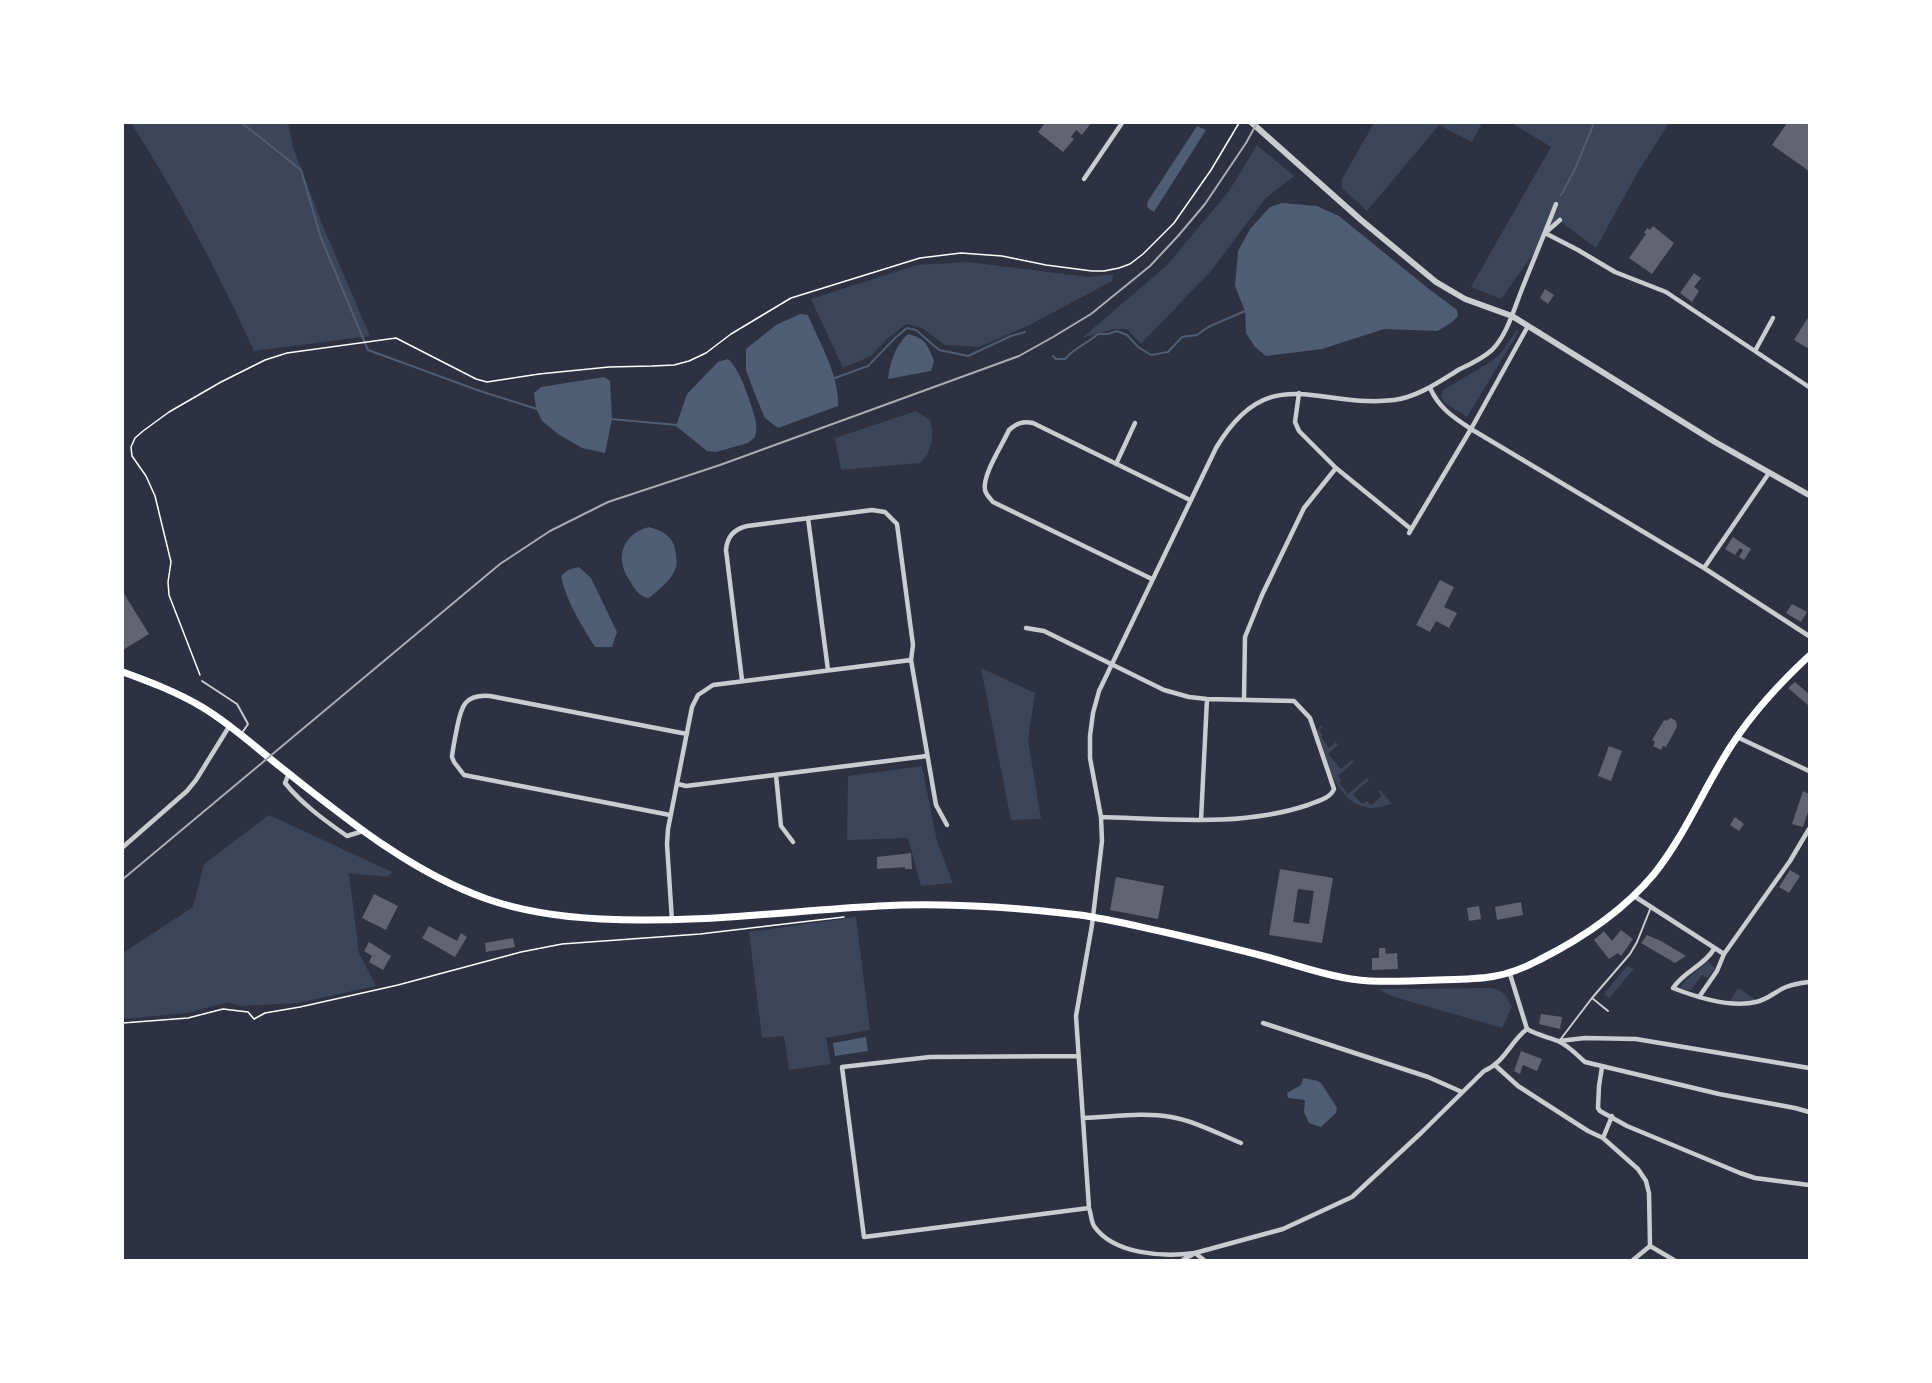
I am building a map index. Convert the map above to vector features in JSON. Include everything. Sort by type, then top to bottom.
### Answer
[{"type":"main road","points":[[123,672],[188,699],[230,725],[363,831],[424,871],[450,884],[520,910],[579,918],[672,921],[875,906],[953,904],[1010,908],[1093,917],[1130,924],[1367,981],[1471,980],[1510,975],[1543,959],[1581,936],[1634,896],[1655,872],[1678,838],[1737,737],[1785,679],[1809,656]]},
{"type":"street","points":[[1083,179],[1122,123]]},
{"type":"street","points":[[1252,123],[1436,282],[1465,299],[1512,316],[1706,437],[1809,495]]},
{"type":"street","points":[[1527,1029],[1517,1037],[1496,1066],[1484,1071],[1352,1197],[1283,1229],[1195,1253],[1170,1256],[1141,1252],[1113,1244],[1094,1225],[1089,1208],[1076,1016],[1093,917],[1102,841],[1101,816],[1090,758],[1090,736],[1099,691],[1110,664],[1226,430],[1252,406],[1268,398],[1284,394],[1299,393],[1358,401],[1397,400],[1430,388],[1492,350],[1512,316],[1556,204]]},
{"type":"street","points":[[1545,233],[1560,220]]},
{"type":"street","points":[[1545,233],[1615,272],[1666,292],[1809,387]]},
{"type":"street","points":[[1755,351],[1773,318]]},
{"type":"street","points":[[1299,393],[1295,422],[1297,427],[1336,468],[1410,531],[1471,429],[1528,326]]},
{"type":"street","points":[[1430,388],[1445,412],[1704,568],[1809,636]]},
{"type":"street","points":[[1152,579],[993,502],[985,490],[986,478],[1010,430],[1020,423],[1033,423],[1190,500]]},
{"type":"street","points":[[1116,464],[1135,423]]},
{"type":"street","points":[[1244,699],[1245,637],[1304,508],[1336,468]]},
{"type":"street","points":[[1704,568],[1769,473]]},
{"type":"street","points":[[742,680],[727,564],[727,541],[739,528],[872,510],[885,512],[897,524],[913,645],[911,660],[936,805],[947,825]]},
{"type":"street","points":[[808,518],[828,670]]},
{"type":"street","points":[[1026,628],[1044,631],[1164,690],[1189,697],[1294,701],[1310,718],[1333,783],[1333,793],[1325,799],[1283,813],[1201,820],[1101,816]]},
{"type":"street","points":[[672,921],[667,844],[670,815],[692,707],[698,694],[713,685],[742,680],[911,660]]},
{"type":"street","points":[[670,815],[464,775],[452,757],[461,708],[473,698],[490,696],[687,734]]},
{"type":"street","points":[[1201,820],[1207,699]]},
{"type":"street","points":[[123,847],[187,791],[230,725]]},
{"type":"street","points":[[1737,737],[1809,771]]},
{"type":"street","points":[[678,784],[686,786],[927,756]]},
{"type":"street","points":[[287,771],[285,783],[302,802],[328,823],[347,836],[363,831]]},
{"type":"street","points":[[776,775],[781,826],[793,843]]},
{"type":"street","points":[[1698,997],[1717,971],[1724,954],[1790,861],[1809,829]]},
{"type":"street","points":[[1802,840],[1809,843]]},
{"type":"street","points":[[1634,896],[1724,954]]},
{"type":"street","points":[[1714,949],[1709,957],[1678,980],[1673,988],[1724,1003],[1757,1002],[1788,986],[1809,982]]},
{"type":"street","points":[[1510,975],[1527,1029],[1559,1041],[1585,1062],[1809,1112]]},
{"type":"street","points":[[1263,1023],[1428,1077],[1462,1092]]},
{"type":"street","points":[[1559,1041],[1585,1038],[1636,1039],[1809,1068]]},
{"type":"street","points":[[1078,1056],[930,1057],[842,1067],[864,1237],[1089,1208]]},
{"type":"street","points":[[1496,1066],[1518,1086],[1588,1131],[1603,1138],[1638,1169],[1646,1181],[1649,1193],[1650,1246]]},
{"type":"street","points":[[1602,1067],[1599,1086],[1598,1108],[1600,1111],[1627,1126],[1740,1173],[1755,1178],[1809,1185]]},
{"type":"street","points":[[1083,1118],[1157,1115],[1174,1117],[1241,1143]]},
{"type":"street","points":[[1603,1138],[1612,1116]]},
{"type":"street","points":[[1633,1260],[1650,1246]]},
{"type":"street","points":[[1650,1246],[1674,1260]]},
{"type":"street","points":[[1183,1260],[1195,1253]]},
{"type":"street","points":[[1191,1260],[1195,1253]]},
{"type":"street","points":[[1195,1253],[1204,1260]]},
{"type":"lane","points":[[202,681],[237,704],[248,724],[241,734]]},
{"type":"lane","points":[[1559,1041],[1630,954],[1651,908]]},
{"type":"lane","points":[[1592,998],[1608,1011]]},
{"type":"path","points":[[202,681],[169,595],[171,562],[155,496],[146,476],[132,456],[131,447],[135,438],[143,431],[221,382],[265,360],[287,353],[396,339],[476,379],[487,382],[609,366],[674,364],[689,361],[706,353],[731,334],[791,298],[920,258],[961,253],[1002,256],[1092,271],[1119,268],[1130,264],[1143,254],[1174,223],[1205,179],[1239,123]]},
{"type":"path","points":[[123,1023],[188,1018],[223,1009],[248,1012],[254,1019],[265,1012],[300,1007],[398,985],[521,952],[562,944],[700,934],[835,918]]},
{"type":"shaded area","points":[[131,123],[288,123],[293,147],[322,224],[370,336],[254,351],[197,235]]},
{"type":"shaded area","points":[[1374,123],[1482,123],[1472,142],[1439,125],[1367,211],[1342,188],[1342,179]]},
{"type":"shaded area","points":[[1512,123],[1669,123],[1638,172],[1596,248],[1558,220],[1501,299],[1471,287],[1551,147]]},
{"type":"shaded area","points":[[1197,126],[1206,130],[1154,212],[1147,207],[1148,201]]},
{"type":"shaded area","points":[[1257,145],[1294,176],[1265,199],[1211,271],[1141,344],[1127,329],[1114,329],[1082,338],[1167,265],[1229,191]]},
{"type":"shaded area","points":[[1282,203],[1317,206],[1339,216],[1457,310],[1458,316],[1438,331],[1384,329],[1322,349],[1266,356],[1255,347],[1246,333],[1245,311],[1235,286],[1238,251],[1250,229],[1270,207]]},
{"type":"shaded area","points":[[968,262],[1089,277],[1113,274],[1112,281],[1028,326],[979,347],[945,345],[922,328],[906,324],[871,356],[843,368],[811,299],[917,265]]},
{"type":"shaded area","points":[[800,314],[808,315],[828,359],[835,382],[838,406],[778,428],[765,418],[756,397],[746,370],[746,349],[776,325]]},
{"type":"shaded area","points":[[1517,330],[1519,331],[1467,417],[1445,403],[1441,396],[1443,390],[1492,361],[1501,353]]},
{"type":"shaded area","points":[[908,334],[922,340],[928,346],[934,361],[931,371],[888,379],[894,355]]},
{"type":"shaded area","points":[[728,359],[737,370],[749,397],[756,422],[755,437],[748,443],[716,452],[707,451],[676,426],[687,394],[718,362]]},
{"type":"shaded area","points":[[604,377],[610,381],[612,419],[605,453],[582,448],[558,434],[542,421],[536,408],[534,393],[541,387]]},
{"type":"shaded area","points":[[916,411],[930,420],[932,432],[930,448],[920,463],[841,470],[835,438]]},
{"type":"shaded area","points":[[649,527],[660,531],[672,540],[677,562],[676,568],[664,586],[649,598],[641,595],[635,589],[625,573],[622,552],[632,536]]},
{"type":"shaded area","points":[[579,567],[591,578],[617,632],[612,647],[595,647],[567,595],[561,576],[568,570]]},
{"type":"shaded area","points":[[981,668],[1035,693],[1028,740],[1041,819],[1011,820]]},
{"type":"shaded area","points":[[1321,725],[1323,727],[1319,730],[1323,735],[1321,737],[1329,748],[1336,742],[1338,745],[1328,754],[1341,769],[1352,760],[1354,762],[1338,776],[1342,781],[1339,783],[1348,794],[1367,778],[1369,780],[1353,794],[1362,804],[1367,801],[1371,805],[1382,796],[1378,791],[1380,790],[1392,804],[1369,808],[1348,798],[1340,789],[1329,766],[1317,731]]},
{"type":"shaded area","points":[[922,766],[937,841],[953,883],[921,886],[908,838],[847,840],[848,776]]},
{"type":"shaded area","points":[[269,815],[392,872],[388,877],[349,873],[359,953],[376,986],[298,1003],[239,1006],[229,1002],[187,1013],[123,1019],[123,953],[193,907],[204,864]]},
{"type":"shaded area","points":[[856,917],[870,1030],[826,1038],[831,1064],[789,1070],[784,1036],[762,1038],[749,932]]},
{"type":"shaded area","points":[[1708,961],[1715,968],[1708,978],[1702,975],[1691,990],[1680,988],[1685,981]]},
{"type":"shaded area","points":[[1627,966],[1634,969],[1609,998],[1604,994]]},
{"type":"shaded area","points":[[1492,988],[1502,992],[1512,1007],[1502,1028],[1394,997],[1378,989]]},
{"type":"shaded area","points":[[1738,988],[1755,999],[1755,1000],[1730,1001]]},
{"type":"shaded area","points":[[866,1037],[868,1051],[835,1056],[833,1043]]},
{"type":"shaded area","points":[[1303,1078],[1321,1083],[1337,1108],[1336,1113],[1321,1127],[1309,1123],[1304,1112],[1305,1100],[1288,1098],[1287,1093],[1301,1085]]},
{"type":"building","points":[[1045,123],[1091,123],[1082,135],[1076,130],[1071,137],[1074,139],[1063,152],[1038,132]]},
{"type":"building","points":[[1787,123],[1809,123],[1809,171],[1772,145]]},
{"type":"building","points":[[1653,226],[1674,243],[1652,274],[1629,258],[1646,234],[1644,233],[1647,228],[1650,230]]},
{"type":"building","points":[[1694,273],[1701,278],[1694,287],[1699,291],[1692,302],[1680,293]]},
{"type":"building","points":[[1545,289],[1554,295],[1548,304],[1540,298]]},
{"type":"building","points":[[1809,316],[1809,349],[1794,340]]},
{"type":"building","points":[[1733,537],[1751,549],[1744,560],[1739,557],[1743,550],[1740,548],[1735,555],[1725,549]]},
{"type":"building","points":[[1440,580],[1454,587],[1444,607],[1457,613],[1449,628],[1436,621],[1430,632],[1416,625]]},
{"type":"building","points":[[123,592],[149,634],[123,650]]},
{"type":"building","points":[[1792,604],[1807,612],[1801,622],[1786,613]]},
{"type":"building","points":[[1795,682],[1809,694],[1809,706],[1788,688]]},
{"type":"building","points":[[1671,718],[1676,721],[1677,727],[1666,747],[1663,746],[1661,750],[1653,746],[1655,742],[1652,740],[1664,720]]},
{"type":"building","points":[[1609,746],[1622,751],[1611,781],[1598,776]]},
{"type":"building","points":[[1803,791],[1809,794],[1809,809],[1803,827],[1792,824]]},
{"type":"building","points":[[1735,817],[1744,824],[1739,831],[1730,825]]},
{"type":"building","points":[[911,853],[912,869],[905,869],[905,867],[877,869],[877,857]]},
{"type":"building","points":[[1280,869],[1333,878],[1322,943],[1269,935]],"holes":[[[1298,889],[1314,891],[1309,924],[1293,922]]]},
{"type":"building","points":[[1790,870],[1800,876],[1789,893],[1779,887]]},
{"type":"building","points":[[1116,877],[1164,886],[1158,919],[1110,910]]},
{"type":"building","points":[[374,894],[398,906],[386,930],[362,918]]},
{"type":"building","points":[[1521,902],[1523,915],[1497,920],[1495,907]]},
{"type":"building","points":[[1479,906],[1481,919],[1469,921],[1467,908]]},
{"type":"building","points":[[429,926],[457,941],[461,933],[467,937],[455,957],[422,938]]},
{"type":"building","points":[[1621,930],[1633,939],[1621,956],[1618,953],[1609,959],[1594,940],[1604,931],[1612,941]]},
{"type":"building","points":[[1647,935],[1686,956],[1675,963],[1641,943]]},
{"type":"building","points":[[513,938],[515,947],[486,952],[485,943]]},
{"type":"building","points":[[369,942],[391,956],[383,970],[369,962],[372,956],[364,951]]},
{"type":"building","points":[[1379,948],[1385,948],[1386,954],[1397,953],[1398,969],[1372,970],[1372,958],[1379,958]]},
{"type":"building","points":[[1541,1014],[1562,1017],[1560,1029],[1539,1024]]},
{"type":"building","points":[[1521,1051],[1542,1059],[1537,1071],[1523,1065],[1520,1074],[1514,1071]]},
{"type":"waterway","points":[[242,123],[301,170],[321,238],[368,350],[537,409]]},
{"type":"waterway","points":[[1561,195],[1575,169],[1594,123]]},
{"type":"waterway","points":[[1053,356],[1056,359],[1065,359],[1098,334],[1117,331],[1127,335],[1138,347],[1151,355],[1168,352],[1182,337],[1197,335],[1208,327],[1245,311]]},
{"type":"waterway","points":[[835,378],[868,366],[907,328],[916,330],[939,350],[968,356],[1025,332]]},
{"type":"waterway","points":[[611,419],[677,425]]},
{"type":"railway","points":[[123,879],[500,564],[550,531],[608,502],[720,465],[1019,356],[1091,314],[1150,266],[1178,236],[1205,204],[1257,123]]}]
